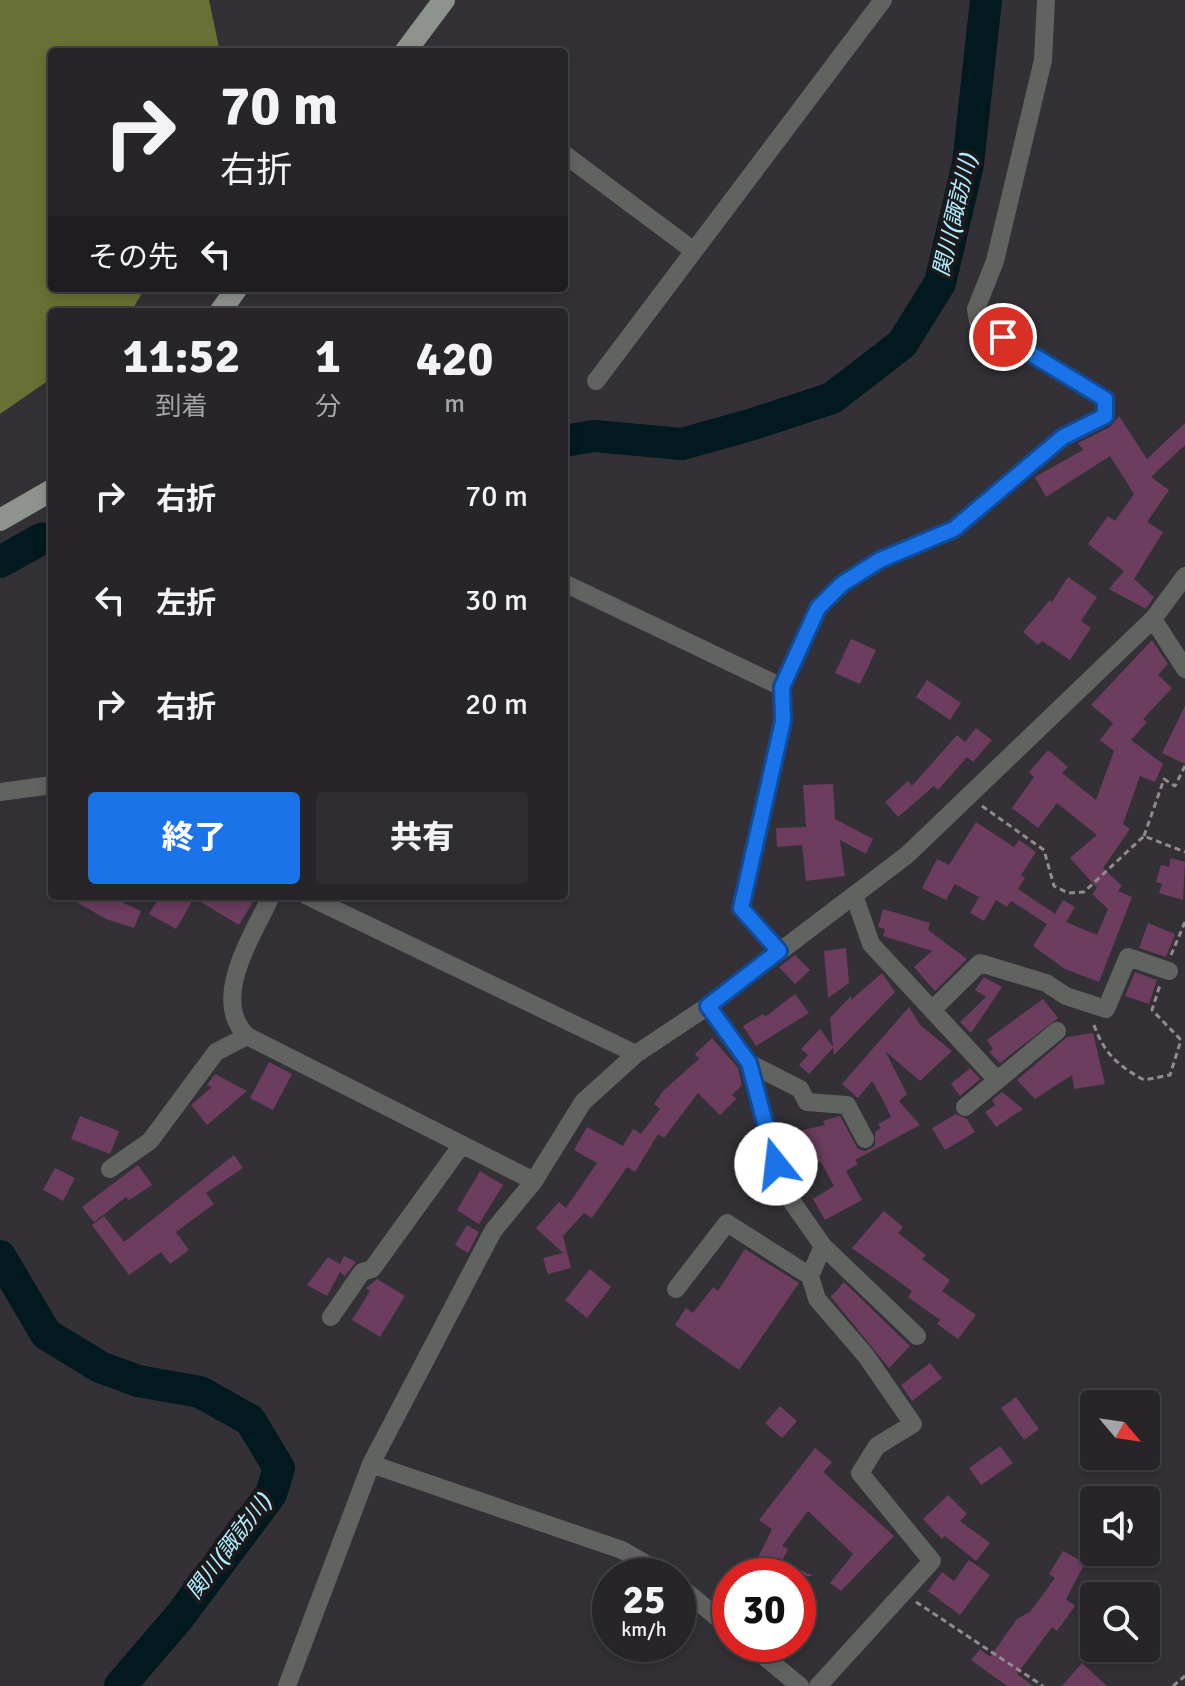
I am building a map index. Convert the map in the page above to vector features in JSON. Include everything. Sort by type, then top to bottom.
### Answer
[{"type":"main road","points":[[415,48],[444,0]]},
{"type":"main road","points":[[0,520],[48,492]]},
{"type":"street","points":[[596,381],[883,0]]},
{"type":"street","points":[[779,951],[741,908],[783,721],[782,687],[818,608],[842,584],[880,560],[954,529],[1063,437],[1105,416],[1105,399],[978,321],[976,309],[995,261],[1043,60],[1046,0]]},
{"type":"street","points":[[568,157],[694,251]]},
{"type":"street","points":[[287,1686],[371,1464],[493,1231],[534,1181],[583,1102],[636,1054],[708,1006],[907,855],[1153,619],[1185,576]]},
{"type":"street","points":[[568,585],[782,687]]},
{"type":"street","points":[[1153,619],[1185,669]]},
{"type":"street","points":[[0,792],[48,786]]},
{"type":"street","points":[[854,895],[871,944],[997,1080]]},
{"type":"street","points":[[269,900],[240,959],[233,997],[236,1026],[247,1036],[534,1181]]},
{"type":"street","points":[[315,900],[636,1054]]},
{"type":"street","points":[[932,1010],[980,963],[1046,983],[1066,996],[1106,1009],[1128,957],[1167,970]]},
{"type":"street","points":[[708,1006],[749,1063],[783,1189],[823,1246],[917,1336]]},
{"type":"street","points":[[965,1107],[1057,1031]]},
{"type":"street","points":[[110,1169],[150,1141],[216,1052],[247,1036]]},
{"type":"street","points":[[749,1063],[800,1089],[807,1102],[847,1105],[865,1139]]},
{"type":"street","points":[[331,1317],[362,1272],[372,1269],[461,1146]]},
{"type":"street","points":[[676,1289],[727,1223],[810,1276]]},
{"type":"street","points":[[818,1686],[932,1561],[860,1473],[877,1446],[913,1424],[866,1356],[817,1299],[810,1276],[823,1246]]},
{"type":"street","points":[[371,1464],[622,1550],[636,1558]]},
{"type":"street","points":[[696,1600],[712,1613]]},
{"type":"street","points":[[771,1662],[800,1686]]},
{"type":"path","points":[[968,796],[1044,850],[1054,886],[1068,893],[1084,892],[1144,836],[1164,779],[1175,786],[1185,766]]},
{"type":"path","points":[[1144,836],[1185,852]]},
{"type":"path","points":[[1086,1003],[1100,1042],[1117,1065],[1144,1080],[1170,1075],[1181,1040],[1152,1010],[1185,922]]},
{"type":"path","points":[[903,1593],[1043,1686]]},
{"type":"path","points":[[1173,1686],[1185,1676]]},
{"type":"green space","points":[[0,0],[209,0],[219,48],[48,48],[48,292],[143,292],[133,308],[48,308],[48,381],[0,414]]},
{"type":"building","points":[[1119,416],[1147,459],[1185,423],[1185,445],[1151,477],[1169,490],[1147,522],[1163,532],[1134,579],[1154,597],[1146,609],[1109,589],[1124,571],[1088,544],[1108,516],[1115,521],[1134,494],[1110,456],[1046,497],[1035,477],[1083,450],[1078,443],[1110,427]]},
{"type":"building","points":[[1068,577],[1097,597],[1081,621],[1091,628],[1070,660],[1042,641],[1038,645],[1023,632],[1050,600],[1052,602]]},
{"type":"building","points":[[851,639],[876,650],[860,684],[835,673]]},
{"type":"building","points":[[1152,640],[1168,664],[1158,675],[1172,688],[1143,719],[1147,722],[1131,740],[1163,764],[1155,782],[1140,776],[1123,824],[1130,829],[1103,868],[1122,886],[1118,891],[1132,897],[1099,982],[1065,969],[1033,946],[1047,924],[1011,901],[1007,907],[996,900],[984,921],[970,913],[979,897],[955,884],[946,900],[922,888],[937,859],[949,865],[976,822],[1014,847],[1019,840],[1036,852],[1021,875],[1025,878],[1018,889],[1055,914],[1063,900],[1075,907],[1066,922],[1097,935],[1108,909],[1092,894],[1097,888],[1070,858],[1097,835],[1057,803],[1038,828],[1012,808],[1034,777],[1029,772],[1048,750],[1068,767],[1062,773],[1096,800],[1114,751],[1100,740],[1113,723],[1091,705]]},
{"type":"building","points":[[927,680],[961,703],[950,720],[916,697]]},
{"type":"building","points":[[1185,706],[1185,764],[1162,753]]},
{"type":"building","points":[[976,728],[992,740],[973,762],[967,757],[938,790],[934,786],[898,817],[885,802],[908,781],[912,786],[957,735],[965,742]]},
{"type":"building","points":[[833,784],[835,819],[873,839],[866,854],[840,840],[845,876],[806,881],[802,845],[777,847],[776,828],[806,827],[803,785]]},
{"type":"building","points":[[1171,858],[1185,862],[1183,900],[1159,893],[1162,884],[1156,882],[1161,865],[1169,867]]},
{"type":"building","points":[[73,900],[117,900],[141,911],[134,928],[106,919]]},
{"type":"building","points":[[158,900],[193,900],[176,929],[149,914]]},
{"type":"building","points":[[197,900],[250,900],[253,902],[239,925]]},
{"type":"building","points":[[883,909],[930,923],[928,930],[967,959],[935,991],[914,967],[932,951],[883,936],[885,929],[878,927]]},
{"type":"building","points":[[1148,923],[1175,934],[1166,957],[1139,948]]},
{"type":"building","points":[[846,948],[849,983],[828,998],[824,951]]},
{"type":"building","points":[[795,955],[810,970],[795,984],[779,967]]},
{"type":"building","points":[[1135,972],[1157,980],[1149,1004],[1125,996]]},
{"type":"building","points":[[882,973],[895,992],[834,1055],[833,1048],[809,1074],[799,1065],[808,1055],[801,1049],[820,1029],[833,1047],[830,1018],[851,996],[851,1000]]},
{"type":"building","points":[[984,977],[1002,987],[971,1033],[960,1022],[986,997],[975,990]]},
{"type":"building","points":[[795,994],[809,1013],[756,1046],[743,1026],[763,1014],[765,1017]]},
{"type":"building","points":[[1043,999],[1058,1018],[1000,1063],[989,1052],[993,1049],[987,1040]]},
{"type":"building","points":[[909,1007],[921,1026],[952,1051],[920,1081],[885,1051],[907,1094],[899,1101],[920,1125],[855,1160],[858,1164],[846,1171],[862,1200],[825,1220],[813,1199],[834,1186],[821,1162],[790,1169],[781,1135],[825,1125],[823,1121],[840,1116],[858,1149],[865,1151],[875,1146],[875,1132],[881,1128],[878,1124],[891,1117],[883,1100],[872,1081],[858,1098],[842,1084]]},
{"type":"building","points":[[1093,1033],[1105,1084],[1074,1089],[1072,1075],[1035,1099],[1017,1080],[1067,1037]]},
{"type":"building","points":[[712,1038],[738,1068],[742,1085],[732,1095],[736,1099],[720,1115],[698,1093],[664,1138],[658,1134],[635,1172],[627,1167],[592,1218],[584,1213],[563,1236],[571,1268],[548,1274],[543,1258],[563,1253],[536,1228],[559,1202],[566,1208],[597,1163],[574,1150],[587,1127],[623,1146],[633,1129],[641,1134],[660,1109],[654,1104],[664,1090],[699,1059],[695,1054]]},
{"type":"building","points":[[269,1062],[292,1074],[273,1110],[250,1098]]},
{"type":"building","points":[[970,1068],[980,1079],[960,1096],[951,1084]]},
{"type":"building","points":[[215,1074],[247,1091],[207,1125],[191,1105],[212,1087],[207,1085]]},
{"type":"building","points":[[1002,1092],[1023,1109],[996,1127],[985,1112],[995,1105],[992,1100]]},
{"type":"building","points":[[956,1114],[967,1119],[975,1132],[945,1150],[932,1128]]},
{"type":"building","points":[[80,1116],[119,1131],[110,1154],[71,1139]]},
{"type":"building","points":[[234,1155],[243,1168],[206,1193],[214,1204],[176,1232],[189,1250],[170,1264],[161,1252],[129,1275],[92,1225],[104,1216],[124,1242]]},
{"type":"building","points":[[138,1165],[152,1185],[129,1200],[126,1197],[94,1222],[82,1207]]},
{"type":"building","points":[[55,1168],[75,1178],[63,1201],[43,1190]]},
{"type":"building","points":[[480,1171],[503,1185],[479,1224],[457,1210]]},
{"type":"building","points":[[884,1211],[903,1227],[898,1233],[926,1255],[922,1259],[950,1280],[942,1291],[976,1315],[958,1339],[937,1324],[940,1320],[908,1297],[912,1291],[852,1248]]},
{"type":"building","points":[[467,1225],[479,1232],[468,1253],[455,1245]]},
{"type":"building","points":[[745,1249],[799,1283],[739,1370],[675,1325],[686,1308],[693,1313],[713,1287],[718,1291]]},
{"type":"building","points":[[344,1256],[356,1262],[345,1276],[340,1272],[327,1296],[307,1285],[328,1257],[340,1264]]},
{"type":"building","points":[[590,1269],[611,1287],[587,1318],[565,1300]]},
{"type":"building","points":[[377,1279],[405,1296],[380,1337],[352,1320],[370,1291],[366,1288]]},
{"type":"building","points":[[844,1282],[910,1346],[889,1368],[831,1297]]},
{"type":"building","points":[[930,1363],[942,1378],[912,1401],[901,1385]]},
{"type":"building","points":[[1016,1397],[1039,1429],[1024,1440],[1001,1408]]},
{"type":"building","points":[[780,1406],[797,1421],[782,1438],[765,1423]]},
{"type":"building","points":[[1000,1446],[1013,1463],[981,1485],[969,1468]]},
{"type":"building","points":[[815,1448],[832,1462],[823,1472],[894,1536],[841,1591],[830,1583],[853,1554],[808,1511],[782,1546],[788,1549],[784,1558],[758,1558],[772,1529],[759,1520]]},
{"type":"building","points":[[948,1495],[967,1514],[960,1521],[990,1543],[976,1561],[945,1536],[942,1539],[923,1519]]},
{"type":"building","points":[[1063,1551],[1080,1560],[1080,1566],[1083,1566],[1066,1599],[1075,1606],[1057,1631],[1052,1627],[1017,1674],[1033,1686],[1007,1686],[971,1660],[980,1649],[990,1657],[1017,1619],[1030,1612],[1055,1578],[1049,1574]]},
{"type":"building","points":[[969,1560],[990,1575],[960,1615],[928,1591],[942,1572],[954,1581]]},
{"type":"building","points":[[1082,1663],[1107,1686],[1062,1686]]},
{"type":"waterway","name":"関川(諏訪川)","points":[[568,440],[594,436],[682,444],[750,425],[832,398],[902,344],[940,283],[968,164],[986,0]]},
{"type":"waterway","name":"関川(諏訪川)","points":[[0,562],[41,539],[48,538]]},
{"type":"waterway","name":"関川(諏訪川)","points":[[0,1256],[46,1334],[100,1367],[138,1381],[200,1392],[250,1420],[279,1468],[271,1494],[180,1616],[120,1686]]},
{"type":"route","points":[[776,1164],[749,1063],[708,1006],[779,951],[741,908],[783,721],[782,687],[818,608],[842,584],[880,560],[954,529],[1063,437],[1105,416],[1105,399],[1003,337]]}]
